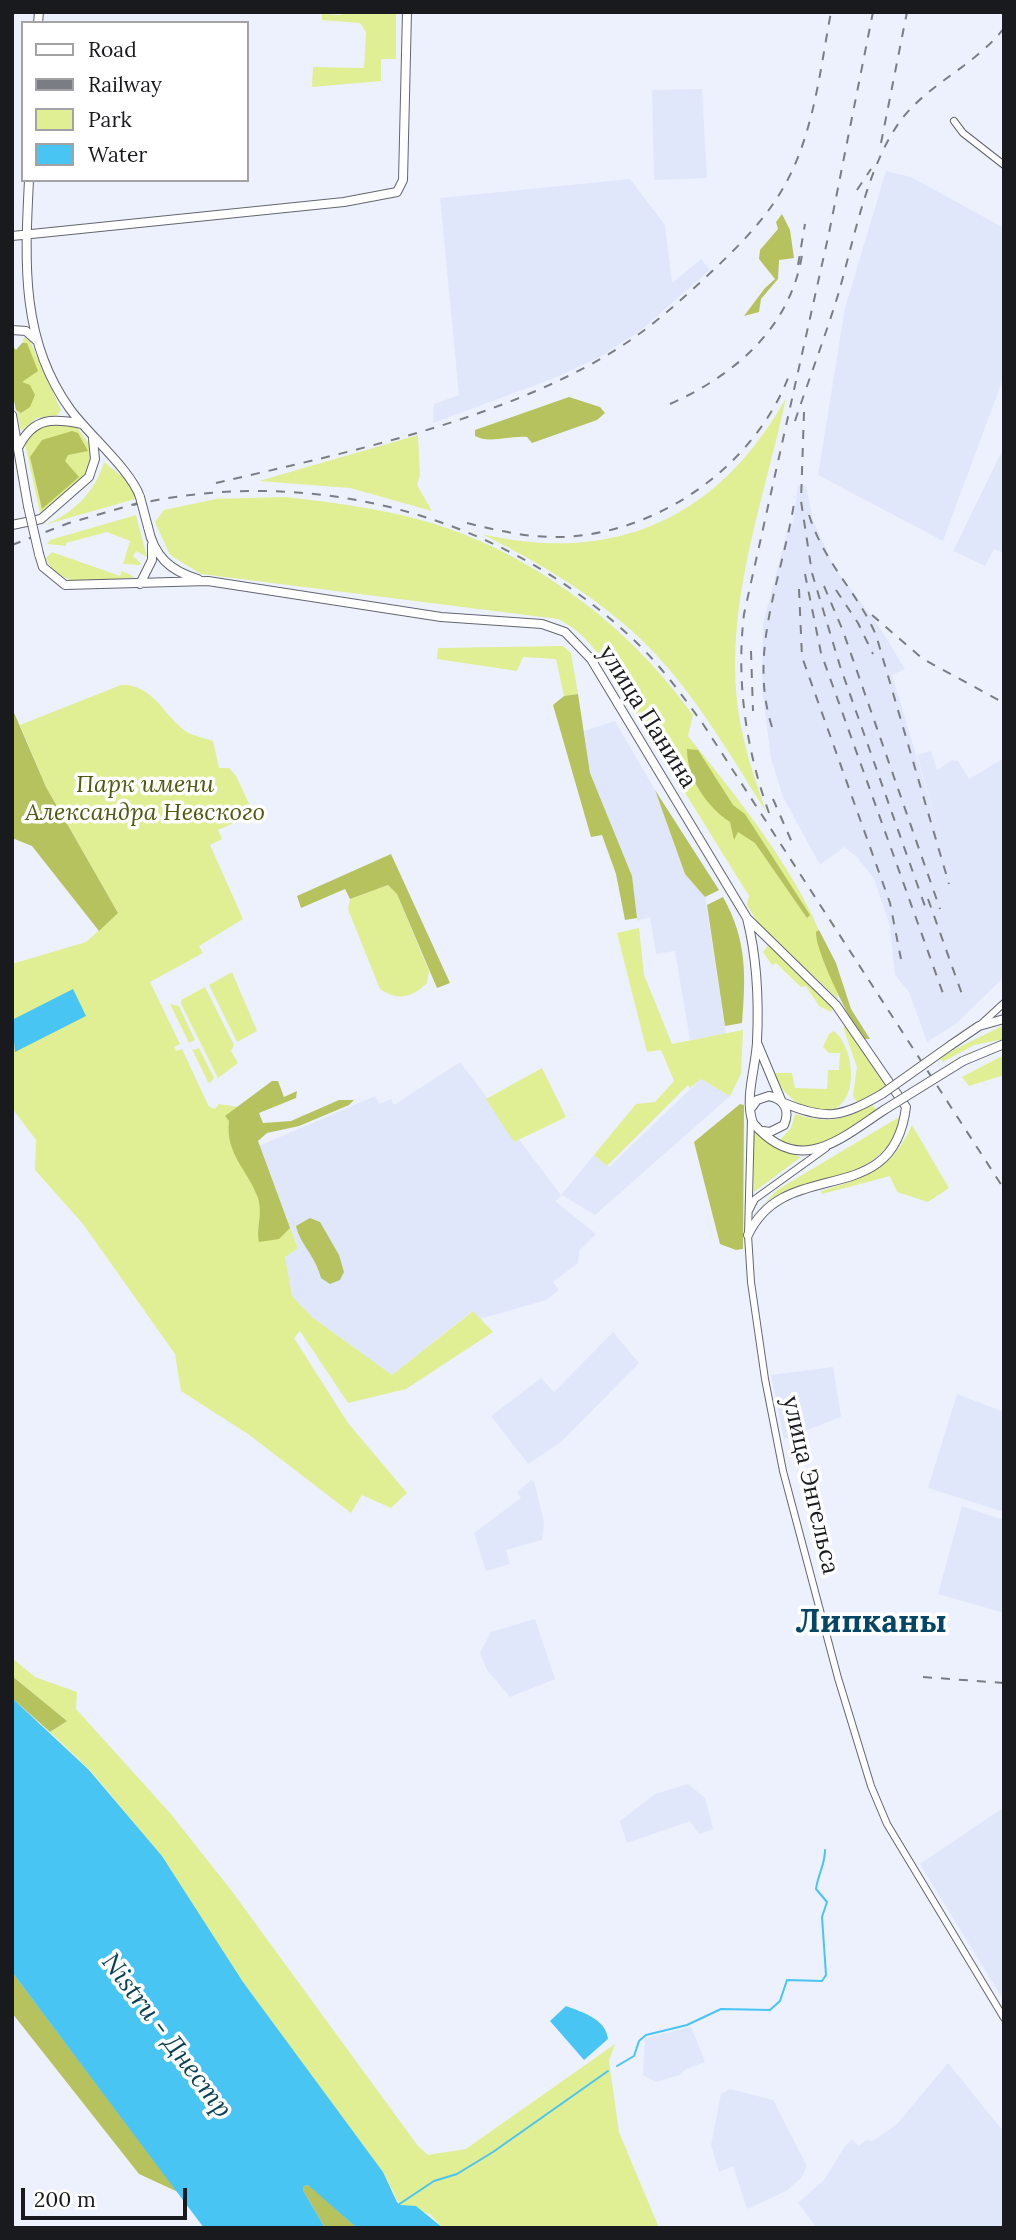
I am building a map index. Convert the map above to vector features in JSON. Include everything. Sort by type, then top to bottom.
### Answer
[{"type":"main road","points":[[12,236],[391,195],[401,186],[402,180],[407,12]]},
{"type":"main road","points":[[29,182],[26,293],[37,342],[57,389],[141,497],[152,545],[152,560],[140,584]]},
{"type":"main road","points":[[12,330],[26,331],[37,342]]},
{"type":"main road","points":[[12,415],[28,506],[43,568],[65,585],[208,581]]},
{"type":"main road","points":[[19,446],[25,435],[40,422],[58,419],[82,424]]},
{"type":"main road","points":[[12,525],[41,519],[89,477],[95,459],[93,436]]},
{"type":"main road","points":[[152,545],[171,567],[208,581]]},
{"type":"main road","name":"улица Панина","points":[[208,581],[441,617],[542,624],[565,632],[591,659],[747,918],[755,958],[758,1045]]},
{"type":"main road","points":[[747,918],[836,1005],[906,1107],[904,1126],[892,1151],[868,1171],[780,1196],[757,1216],[748,1235]]},
{"type":"main road","points":[[751,1114],[763,1097],[829,1116],[843,1115],[882,1094],[979,1026],[1004,1019]]},
{"type":"main road","points":[[758,1045],[753,1062],[751,1114],[776,1143],[795,1151],[826,1148],[964,1061],[1004,1044]]},
{"type":"main road","points":[[758,1045],[787,1118],[783,1125],[771,1132],[763,1131]]},
{"type":"street","points":[[954,121],[963,132],[1004,165]]},
{"type":"street","points":[[979,1026],[1004,1003]]},
{"type":"street","name":"улица Энгельса","points":[[751,1114],[748,1136],[748,1235],[751,1282],[780,1457],[838,1678],[871,1786],[887,1824],[1004,2018]]},
{"type":"street","points":[[748,1213],[755,1199],[826,1148]]},
{"type":"shaded area","points":[[702,89],[707,178],[654,180],[652,90]]},
{"type":"shaded area","points":[[886,171],[911,177],[1004,228],[1004,376],[943,541],[818,475],[845,308]]},
{"type":"shaded area","points":[[630,179],[665,225],[672,283],[701,259],[710,270],[641,330],[600,357],[552,379],[433,423],[434,404],[459,395],[440,198]]},
{"type":"shaded area","points":[[1004,447],[1004,553],[994,549],[985,566],[953,551]]},
{"type":"shaded area","points":[[798,485],[806,486],[813,520],[834,567],[878,625],[905,669],[892,675],[943,845],[917,755],[931,751],[937,770],[952,760],[958,761],[969,779],[1004,758],[1004,977],[957,1023],[927,1042],[909,992],[895,975],[890,926],[874,879],[857,857],[844,847],[820,865],[783,797],[771,759],[762,688],[763,624],[789,524],[793,524]]},
{"type":"shaded area","points":[[615,721],[655,790],[685,874],[705,897],[726,1034],[690,1040],[675,951],[656,954],[650,917],[637,921],[632,876],[590,773],[584,731]]},
{"type":"shaded area","points":[[460,1062],[561,1195],[594,1155],[609,1167],[701,1079],[730,1096],[595,1215],[562,1195],[555,1201],[596,1234],[579,1251],[578,1263],[553,1282],[559,1290],[546,1300],[480,1319],[472,1311],[392,1375],[312,1317],[292,1296],[285,1257],[298,1247],[259,1146],[375,1096],[379,1104],[391,1099],[394,1105]]},
{"type":"shaded area","points":[[613,1332],[639,1363],[561,1442],[528,1464],[491,1416],[541,1378],[554,1392]]},
{"type":"shaded area","points":[[833,1367],[841,1417],[784,1439],[771,1375]]},
{"type":"shaded area","points":[[957,1394],[1004,1412],[1004,1512],[928,1488]]},
{"type":"shaded area","points":[[531,1480],[534,1481],[544,1522],[542,1540],[506,1550],[510,1564],[486,1571],[474,1533],[521,1498],[517,1492]]},
{"type":"shaded area","points":[[962,1506],[1004,1520],[1004,1613],[938,1594]]},
{"type":"shaded area","points":[[535,1619],[555,1679],[510,1697],[487,1670],[480,1653],[491,1632]]},
{"type":"shaded area","points":[[688,1784],[705,1798],[713,1829],[699,1834],[690,1821],[627,1843],[620,1821],[655,1794]]},
{"type":"shaded area","points":[[1004,1807],[1004,2001],[920,1864]]},
{"type":"shaded area","points":[[691,2027],[705,2062],[686,2069],[680,2075],[656,2082],[643,2075],[645,2038]]},
{"type":"shaded area","points":[[948,2063],[1004,2132],[1004,2228],[817,2228],[798,2203],[824,2180],[845,2146],[852,2140],[859,2146],[866,2140],[873,2141],[897,2124]]},
{"type":"shaded area","points":[[730,2089],[773,2100],[807,2166],[802,2177],[786,2191],[747,2209],[733,2166],[719,2172],[711,2145],[721,2094]]},
{"type":"green space","points":[[342,12],[396,12],[396,59],[381,59],[381,81],[312,87],[313,67],[364,68],[366,32],[360,23],[322,20],[322,14],[342,15]]},
{"type":"green space","points":[[782,214],[790,230],[794,258],[779,260],[778,279],[761,299],[759,312],[744,316],[775,279],[759,259],[760,250],[778,229],[776,222]]},
{"type":"green space","points":[[24,337],[30,341],[61,410],[58,415],[37,418],[21,431],[12,391],[12,345],[16,350],[21,347]]},
{"type":"green space","points":[[22,343],[27,343],[38,371],[22,382],[30,385],[35,395],[30,407],[21,413],[16,410],[12,391],[12,346],[16,350]]},
{"type":"green space","points":[[569,397],[600,407],[605,413],[597,420],[532,443],[527,437],[487,439],[475,436],[475,430]]},
{"type":"green space","points":[[786,398],[746,565],[736,650],[736,693],[743,735],[766,812],[699,708],[654,652],[585,594],[560,577],[482,534],[530,542],[576,543],[619,536],[659,523],[695,502],[729,474],[759,440]]},
{"type":"green space","points":[[54,421],[76,426],[92,448],[93,460],[90,470],[58,501],[40,513],[25,443],[39,424]]},
{"type":"green space","points":[[72,431],[78,433],[88,451],[68,455],[65,461],[79,477],[42,509],[30,457],[42,440]]},
{"type":"green space","points":[[418,435],[420,475],[417,485],[432,511],[350,488],[259,481]]},
{"type":"green space","points":[[104,462],[131,484],[135,499],[44,525],[64,515],[82,501],[95,483]]},
{"type":"green space","points":[[285,497],[387,512],[461,533],[500,550],[537,571],[607,621],[638,650],[693,715],[688,736],[758,826],[781,860],[819,929],[831,964],[838,999],[758,923],[747,905],[749,896],[609,670],[593,647],[574,629],[558,619],[201,574],[170,555],[155,522],[164,510],[216,499]]},
{"type":"green space","points":[[136,515],[147,557],[136,551],[133,556],[140,565],[123,564],[130,541],[107,532],[66,543],[66,546],[47,544],[50,540]]},
{"type":"green space","points":[[52,552],[120,576],[122,571],[135,577],[99,582],[73,580],[53,569],[46,558]]},
{"type":"green space","points":[[563,646],[571,653],[578,694],[564,696],[556,659],[523,657],[517,671],[437,659],[438,648]]},
{"type":"green space","name":"Парк имени Александра Невского","points":[[121,685],[142,690],[187,732],[213,741],[219,768],[229,768],[236,776],[254,814],[218,830],[222,839],[210,845],[243,919],[199,946],[203,953],[150,982],[180,1044],[174,1047],[176,1051],[182,1049],[209,1107],[215,1109],[219,1104],[245,1108],[298,1248],[285,1257],[292,1296],[312,1317],[392,1375],[473,1311],[493,1332],[406,1389],[348,1403],[300,1331],[294,1338],[348,1423],[407,1493],[391,1508],[362,1495],[351,1513],[248,1434],[181,1391],[175,1354],[83,1224],[35,1170],[36,1140],[12,1108],[12,964],[86,942],[118,913],[46,787],[20,725]]},
{"type":"green space","points":[[578,694],[590,773],[632,876],[637,918],[625,920],[616,874],[602,835],[591,837],[553,705],[564,696]]},
{"type":"green space","points":[[12,708],[46,787],[118,913],[99,931],[32,846],[12,838]]},
{"type":"green space","points":[[687,749],[698,750],[733,805],[745,814],[810,915],[807,918],[755,843],[738,832],[734,840],[730,822],[700,791],[690,771]]},
{"type":"green space","points":[[655,790],[719,890],[705,897],[685,874]]},
{"type":"green space","points":[[391,854],[450,983],[437,988],[397,894],[388,885],[350,899],[345,889],[301,908],[297,896]]},
{"type":"green space","points":[[388,885],[397,894],[429,971],[427,983],[410,995],[392,995],[380,989],[348,909],[350,899]]},
{"type":"green space","points":[[723,897],[737,928],[744,973],[742,1023],[725,1026],[707,905]]},
{"type":"green space","points":[[639,928],[644,975],[672,1044],[743,1030],[741,1074],[730,1096],[701,1079],[690,1088],[688,1085],[607,1166],[594,1155],[636,1104],[655,1102],[674,1081],[661,1050],[647,1052],[617,933]]},
{"type":"green space","points":[[819,930],[836,963],[851,1009],[870,1039],[862,1039],[834,986],[817,941],[816,932]]},
{"type":"green space","points":[[768,945],[833,1008],[831,1012],[819,1006],[806,986],[801,987],[776,963],[772,965],[763,952]]},
{"type":"green space","points":[[232,972],[257,1031],[237,1042],[209,985]]},
{"type":"green space","points":[[205,987],[234,1045],[231,1051],[238,1063],[218,1078],[181,1004],[181,1000]]},
{"type":"green space","points":[[170,1004],[179,1006],[195,1040],[189,1043]]},
{"type":"green space","points":[[1004,1025],[1004,1039],[974,1045],[943,1062],[939,1057]]},
{"type":"green space","points":[[847,1026],[887,1086],[857,1102],[853,1096],[857,1067],[843,1027]]},
{"type":"green space","points":[[834,1031],[849,1057],[851,1079],[845,1099],[839,1106],[820,1112],[791,1098],[783,1090],[774,1073],[792,1073],[795,1088],[827,1089],[828,1070],[839,1070],[840,1053],[829,1053],[823,1047],[829,1034]]},
{"type":"green space","points":[[189,1043],[193,1050],[199,1048],[214,1078],[210,1083],[208,1082]]},
{"type":"green space","points":[[1004,1055],[1004,1075],[969,1086],[962,1077]]},
{"type":"green space","points":[[542,1068],[566,1117],[514,1142],[486,1099]]},
{"type":"green space","points":[[272,1081],[278,1081],[284,1097],[297,1091],[296,1098],[259,1113],[263,1123],[291,1121],[339,1100],[354,1100],[349,1105],[299,1126],[267,1133],[258,1141],[290,1228],[279,1239],[259,1242],[258,1198],[230,1143],[229,1121],[225,1116]]},
{"type":"green space","points":[[740,1104],[744,1105],[743,1249],[736,1250],[720,1244],[694,1142]]},
{"type":"green space","points":[[872,1104],[877,1111],[831,1141],[807,1147],[794,1146],[780,1140],[791,1128],[795,1114],[816,1119],[835,1119],[853,1114]]},
{"type":"green space","points":[[899,1117],[899,1125],[893,1137],[881,1153],[867,1164],[794,1188],[761,1207],[777,1190]]},
{"type":"green space","points":[[912,1125],[949,1188],[928,1202],[897,1192],[890,1176],[822,1194],[821,1191],[864,1176],[886,1162],[895,1153]]},
{"type":"green space","points":[[757,1132],[778,1149],[801,1157],[754,1192],[753,1134]]},
{"type":"green space","points":[[310,1218],[320,1222],[339,1255],[344,1272],[340,1280],[330,1284],[321,1278],[296,1226]]},
{"type":"green space","points":[[12,1658],[35,1677],[77,1692],[76,1709],[170,1813],[231,1890],[418,2146],[428,2155],[466,2149],[615,2044],[609,2061],[619,2132],[659,2228],[443,2228],[430,2214],[400,2205],[383,2172],[243,1982],[162,1856],[90,1770],[50,1732],[67,1721],[12,1676]]},
{"type":"green space","points":[[12,1676],[67,1721],[50,1732],[12,1698]]},
{"type":"green space","points":[[12,1972],[178,2192],[139,2174],[12,2013]]},
{"type":"green space","points":[[308,2185],[357,2228],[325,2228],[303,2190],[304,2186]]},
{"type":"water","points":[[73,989],[86,1016],[15,1052],[12,1020]]},
{"type":"water","name":"Nistru - Днестр","points":[[12,1698],[89,1770],[162,1856],[243,1982],[383,2172],[397,2202],[400,2205],[416,2206],[443,2228],[357,2228],[308,2185],[304,2186],[303,2190],[325,2228],[204,2228],[12,1972]]},
{"type":"water","points":[[566,2006],[592,2017],[606,2032],[608,2039],[584,2060],[550,2021]]},
{"type":"waterway","points":[[617,2066],[634,2056],[639,2041],[646,2035],[687,2025],[721,2009],[770,2010],[780,2001],[787,1980],[822,1981],[826,1975],[822,1917],[827,1902],[816,1889],[825,1850]]},
{"type":"waterway","points":[[398,2205],[434,2181],[457,2174],[493,2152],[608,2071]]},
{"type":"railway","points":[[216,483],[364,448],[464,418],[559,381],[644,331],[731,253],[765,215],[784,187],[800,152],[812,113],[831,12]]},
{"type":"railway","points":[[769,813],[754,764],[745,715],[741,665],[744,614],[829,233],[873,12]]},
{"type":"railway","points":[[881,143],[907,12]]},
{"type":"railway","points":[[795,421],[838,295],[870,181],[889,138],[912,107],[980,53],[1004,28]]},
{"type":"railway","points":[[857,190],[871,169]]},
{"type":"railway","points":[[798,265],[805,224]]},
{"type":"railway","points":[[670,404],[716,379],[756,346],[785,305],[796,281],[802,255]]},
{"type":"railway","points":[[467,523],[527,535],[563,537],[599,533],[635,523],[668,508],[700,488],[729,464],[754,437],[774,406],[790,373]]},
{"type":"railway","points":[[804,412],[801,501],[812,573],[840,666],[927,912]]},
{"type":"railway","points":[[133,505],[200,494],[268,491],[335,497],[401,510],[465,532],[526,561],[584,598],[645,651],[703,724],[1004,1189]]},
{"type":"railway","points":[[772,727],[765,698],[765,640],[795,497]]},
{"type":"railway","points":[[12,545],[69,523],[142,502]]},
{"type":"railway","points":[[809,515],[824,549],[876,635],[949,884]]},
{"type":"railway","points":[[805,574],[821,653],[945,999]]},
{"type":"railway","points":[[824,586],[843,631],[940,909]]},
{"type":"railway","points":[[799,589],[802,657],[890,903],[901,959]]},
{"type":"railway","points":[[836,590],[858,623],[873,654]]},
{"type":"railway","points":[[872,615],[923,659],[1004,703]]},
{"type":"railway","points":[[751,651],[753,711]]},
{"type":"railway","points":[[773,799],[794,847]]},
{"type":"railway","points":[[928,899],[963,997]]},
{"type":"railway","points":[[923,1677],[1004,1683]]},
{"type":"district","name":"Липканы","points":[[871,1623]]}]
